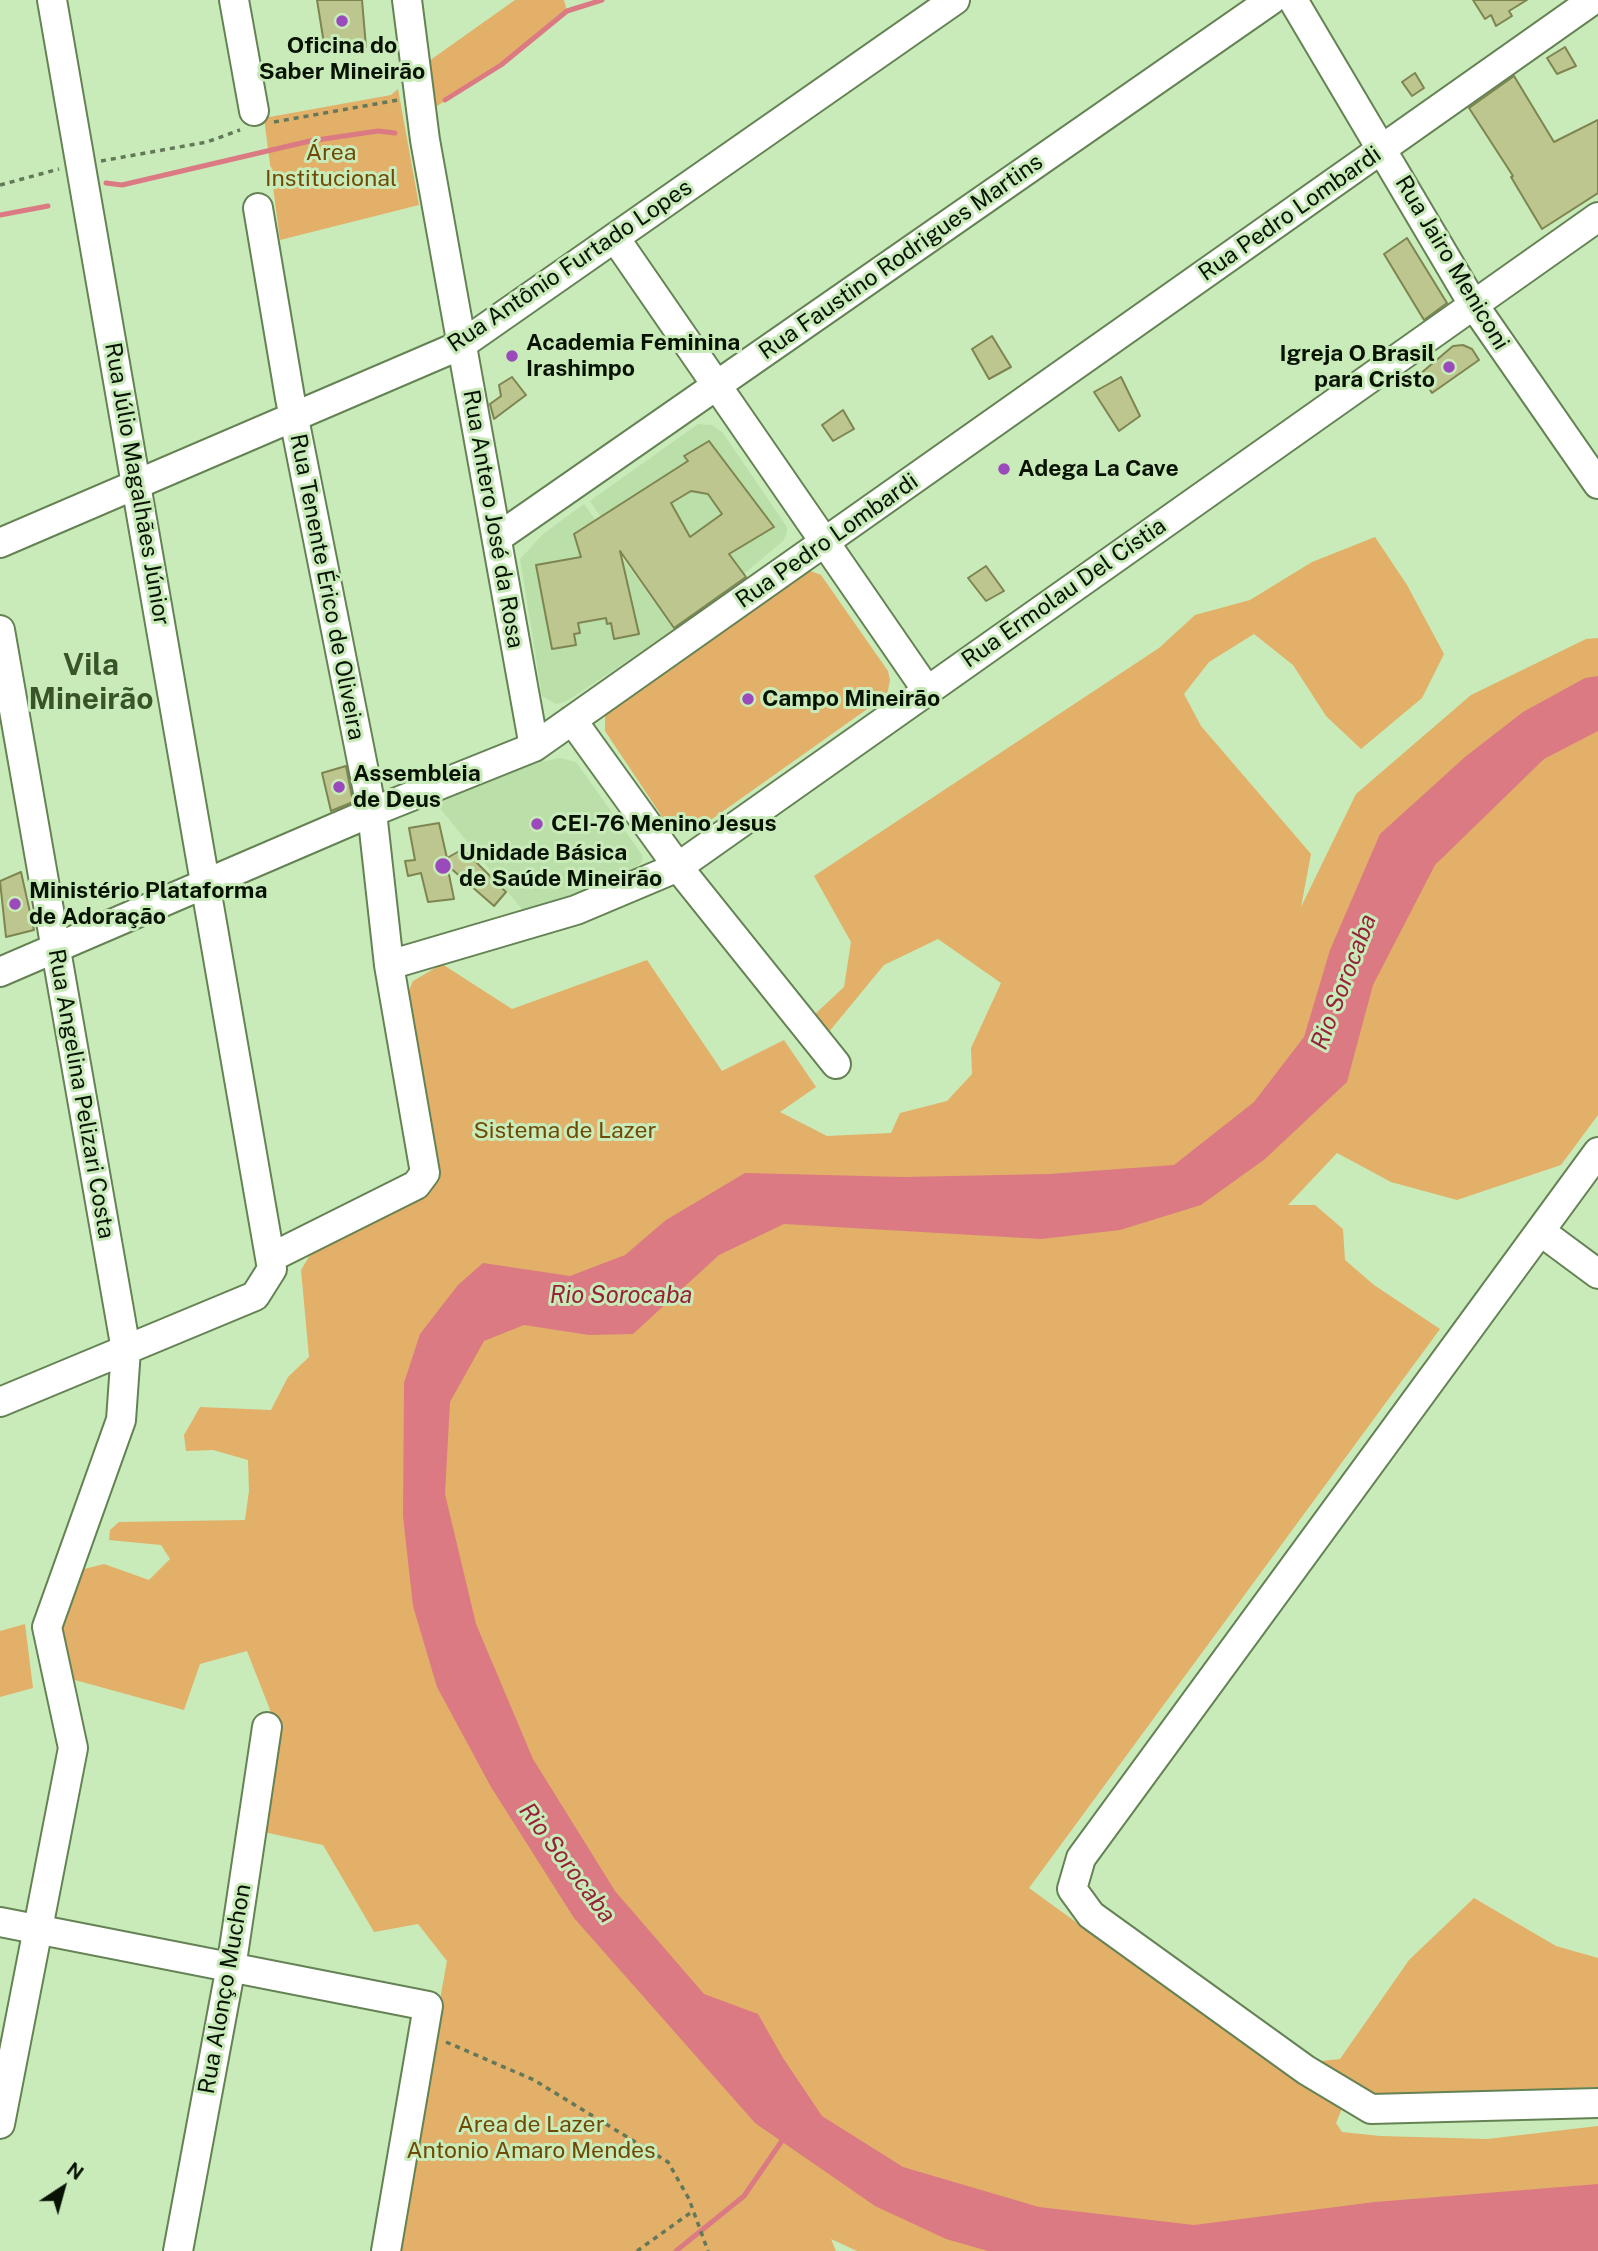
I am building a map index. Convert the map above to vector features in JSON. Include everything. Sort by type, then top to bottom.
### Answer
[{"type":"street","name":"Rua Júlio Magalhães Júnior","points":[[52,0],[272,1257]]},
{"type":"street","points":[[234,0],[254,111]]},
{"type":"street","name":"Rua Antero José da Rosa","points":[[407,0],[425,140],[534,747]]},
{"type":"street","name":"Rua Antônio Furtado Lopes","points":[[0,543],[461,345],[955,0]]},
{"type":"street","name":"Rua Faustino Rodrigues Martins","points":[[497,538],[1271,0]]},
{"type":"street","name":"Rua Jairo Meniconi","points":[[1293,0],[1473,304],[1598,484]]},
{"type":"street","name":"Rua Pedro Lombardi","points":[[0,972],[534,747],[1593,0]]},
{"type":"street","name":"Rua Tenente Érico de Oliveira","points":[[258,208],[295,416],[372,813],[389,965],[425,1173],[416,1185],[272,1257]]},
{"type":"street","name":"Rua Ermolau Del Cístia","points":[[389,965],[576,910],[678,867],[926,689],[1598,217]]},
{"type":"street","points":[[615,238],[926,689]]},
{"type":"street","name":"Rua Angelina Pelizari Costa","points":[[0,630],[126,1350],[121,1420],[47,1627],[73,1748],[0,2124]]},
{"type":"street","points":[[572,720],[678,867],[836,1065]]},
{"type":"street","points":[[1598,1152],[1081,1858],[1072,1889],[1090,1915],[1306,2070],[1371,2109],[1598,2104]]},
{"type":"street","points":[[1540,1231],[1598,1274]]},
{"type":"street","points":[[0,1402],[255,1296],[269,1277],[272,1257]]},
{"type":"street","name":"Rua Alonço Muchon","points":[[178,2251],[229,1966],[267,1727]]},
{"type":"street","points":[[0,1922],[424,2003],[426,2022],[386,2251]]},
{"type":"path","points":[[0,185],[81,165]]},
{"type":"path","points":[[426,2022],[534,2080],[668,2162],[694,2211],[708,2251]]},
{"type":"path","points":[[637,2251],[694,2211]]},
{"type":"shaded area","points":[[698,424],[712,425],[723,433],[787,527],[787,533],[783,541],[677,630],[590,501]]},
{"type":"shaded area","points":[[584,504],[674,630],[567,701],[556,704],[542,696],[520,559],[543,534]]},
{"type":"shaded area","name":"CEI-76 Menino Jesus","points":[[560,758],[576,762],[643,856],[641,863],[635,868],[565,901],[525,913],[435,802],[536,763]]},
{"type":"green space","points":[[515,0],[564,0],[567,11],[501,65],[434,108],[429,61]]},
{"type":"green space","name":"Área Institucional","points":[[398,89],[419,205],[280,240],[264,118],[391,95]]},
{"type":"green space","points":[[1375,537],[1407,585],[1444,654],[1422,698],[1361,749],[1326,716],[1293,665],[1254,634],[1209,662],[1184,694],[1201,726],[1311,854],[1301,907],[1356,794],[1471,695],[1586,639],[1598,638],[1598,1115],[1561,1165],[1457,1200],[1391,1182],[1337,1153],[1288,1205],[1315,1205],[1343,1229],[1345,1260],[1374,1285],[1440,1329],[1029,1888],[1291,2078],[1302,2063],[1340,2059],[1409,1960],[1474,1898],[1556,1946],[1598,1958],[1598,2087],[1345,2101],[1336,2123],[1342,2132],[1380,2136],[1487,2139],[1598,2126],[1598,2251],[857,2251],[831,2239],[836,2251],[394,2251],[447,1961],[418,1924],[374,1932],[323,1845],[264,1832],[276,1725],[247,1651],[200,1664],[184,1710],[64,1677],[61,1628],[80,1570],[104,1564],[149,1580],[170,1559],[161,1545],[109,1540],[110,1530],[119,1522],[245,1520],[249,1491],[248,1460],[213,1450],[186,1451],[184,1435],[200,1407],[271,1410],[288,1377],[309,1357],[301,1270],[319,1240],[422,1187],[406,998],[413,981],[442,964],[512,1009],[647,960],[722,1071],[784,1040],[816,1087],[780,1112],[827,1136],[891,1133],[900,1113],[947,1101],[972,1074],[971,1048],[1001,983],[938,939],[884,965],[828,1033],[813,1016],[844,987],[851,942],[814,876],[1159,648],[1195,615],[1250,600],[1312,562]]},
{"type":"green space","name":"Campo Mineirão","points":[[808,570],[821,575],[888,671],[890,680],[887,695],[698,829],[687,833],[677,831],[667,824],[605,731],[605,712]]},
{"type":"green space","points":[[25,1624],[33,1688],[0,1697],[0,1631]]},
{"type":"water","name":"Rio Sorocaba","points":[[1598,676],[1598,731],[1544,759],[1435,865],[1373,985],[1347,1082],[1265,1159],[1201,1205],[1120,1230],[1041,1239],[784,1224],[719,1255],[633,1334],[589,1335],[524,1325],[484,1341],[450,1402],[445,1494],[476,1624],[533,1759],[615,1891],[704,1994],[758,2014],[783,2058],[822,2116],[903,2167],[1039,2207],[1194,2225],[1375,2202],[1598,2184],[1598,2251],[988,2251],[946,2239],[875,2206],[755,2123],[574,1918],[491,1787],[437,1687],[413,1606],[403,1516],[404,1383],[420,1334],[458,1285],[483,1263],[570,1276],[625,1255],[666,1220],[745,1173],[904,1177],[1049,1174],[1174,1165],[1254,1102],[1304,1037],[1330,950],[1380,834],[1465,757],[1523,712],[1585,678]]},
{"type":"building","name":"Oficina do Saber Mineirão","points":[[317,0],[362,0],[366,47],[325,50]]},
{"type":"building","points":[[1473,0],[1527,0],[1509,11],[1512,16],[1496,26],[1491,15],[1485,19]]},
{"type":"building","points":[[1565,47],[1576,66],[1557,74],[1547,58]]},
{"type":"building","points":[[1415,73],[1424,88],[1412,96],[1402,82]]},
{"type":"building","points":[[1514,76],[1554,142],[1598,120],[1598,193],[1542,229],[1511,177],[1513,176],[1469,108]]},
{"type":"building","points":[[1407,238],[1447,303],[1424,320],[1384,254]]},
{"type":"building","points":[[992,336],[1011,367],[989,379],[972,349]]},
{"type":"building","name":"Igreja O Brasil para Cristo","points":[[1463,345],[1472,349],[1479,360],[1432,393],[1420,374],[1453,346]]},
{"type":"building","points":[[512,377],[526,395],[494,419],[490,404],[501,396],[499,385]]},
{"type":"building","points":[[1121,377],[1140,416],[1119,431],[1094,392]]},
{"type":"building","points":[[843,410],[854,429],[833,441],[822,425]]},
{"type":"building","points":[[709,441],[774,527],[729,554],[746,577],[674,628],[620,551],[639,634],[614,639],[611,623],[607,624],[606,618],[578,623],[580,633],[574,634],[576,645],[552,649],[536,565],[581,557],[574,534],[688,461],[684,456]],"holes":[[[691,491],[708,494],[722,514],[690,537],[671,503]]]},
{"type":"building","points":[[986,566],[1004,591],[986,601],[968,578]]},
{"type":"building","name":"Assembleia de Deus","points":[[346,766],[353,802],[331,811],[322,773]]},
{"type":"building","name":"Unidade Básica de Saúde Mineirão","points":[[439,823],[447,858],[463,849],[506,892],[494,906],[447,865],[454,899],[428,902],[421,873],[408,876],[405,861],[415,860],[409,828]]},
{"type":"building","name":"Ministério Plataforma de Adoração","points":[[21,872],[34,930],[6,937],[0,881]]},
{"type":"waterway","points":[[445,100],[501,65],[567,11],[602,0]]},
{"type":"waterway","points":[[106,183],[122,185],[310,141],[378,131],[395,133]]},
{"type":"waterway","points":[[0,215],[48,206]]},
{"type":"waterway","points":[[676,2251],[744,2196],[786,2135]]},
{"type":"place","name":"Oficina do Saber Mineirão","points":[[342,21]]},
{"type":"place","name":"Academia Feminina Irashimpo","points":[[512,356]]},
{"type":"place","name":"Igreja O Brasil para Cristo","points":[[1449,367]]},
{"type":"place","name":"Adega La Cave","points":[[1004,469]]},
{"type":"place","name":"Campo Mineirão","points":[[748,699]]},
{"type":"place","name":"Assembleia de Deus","points":[[339,787]]},
{"type":"place","name":"CEI-76 Menino Jesus","points":[[537,824]]},
{"type":"place","name":"Unidade Básica de Saúde Mineirão","points":[[443,866]]},
{"type":"place","name":"Ministério Plataforma de Adoração","points":[[15,904]]},
{"type":"district","name":"Vila Mineirão","points":[[91,683]]},
{"type":"park label","name":"Sistema de Lazer","points":[[565,1131]]},
{"type":"park label","name":"Area de Lazer Antonio Amaro Mendes","points":[[531,2138]]}]
